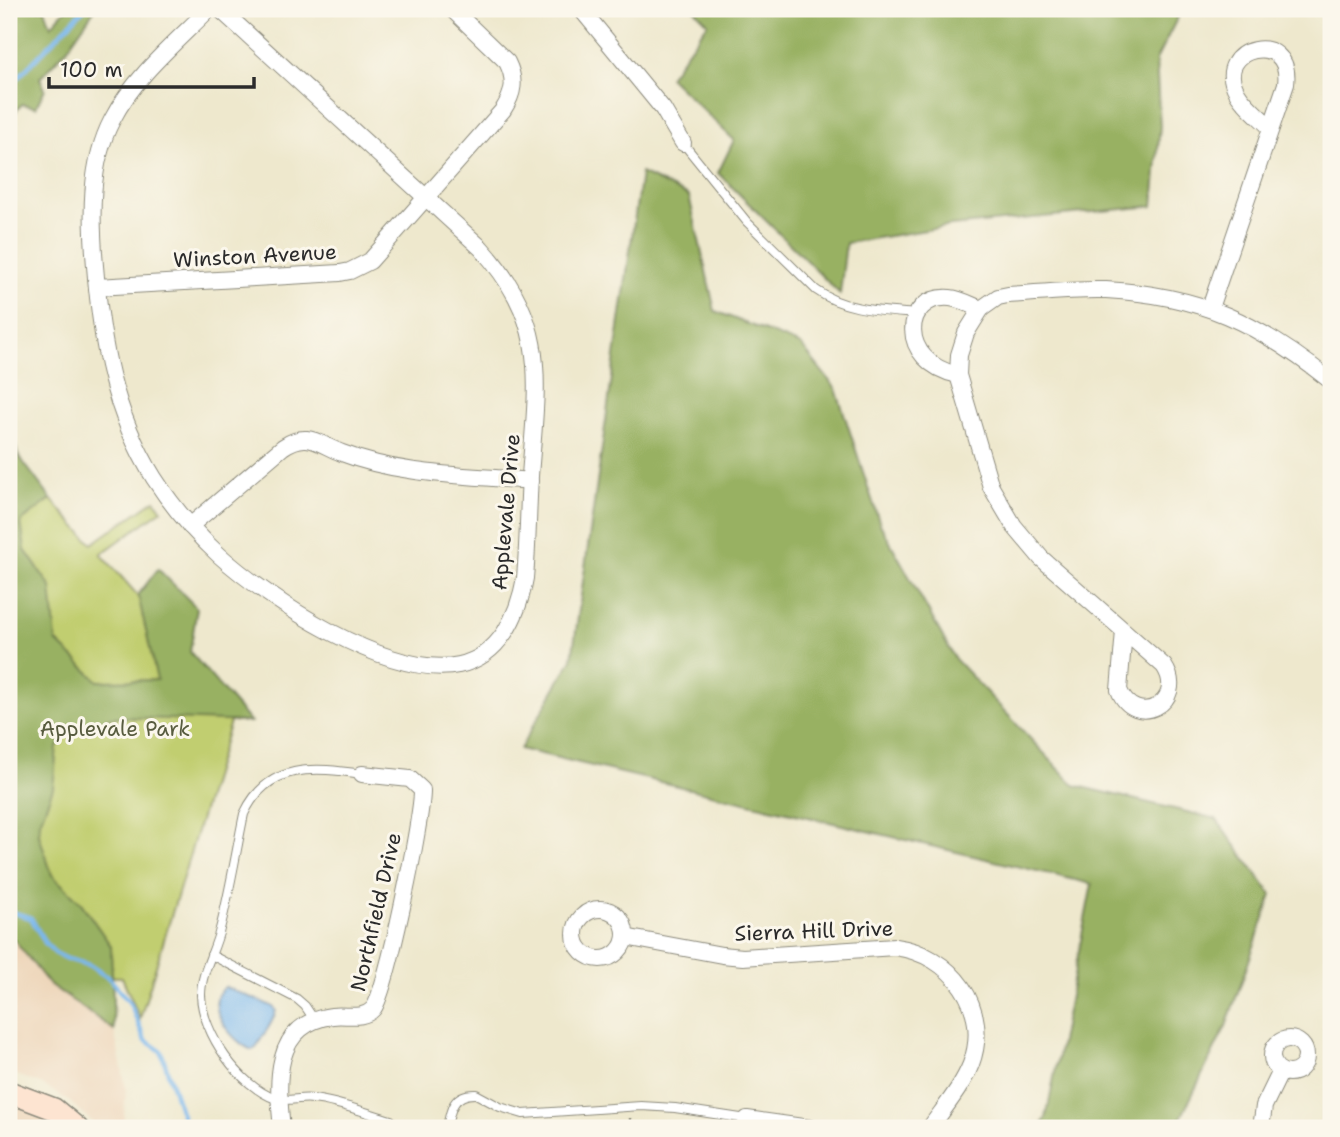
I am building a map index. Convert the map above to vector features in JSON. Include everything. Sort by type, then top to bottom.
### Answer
[{"type":"street","name":"Applevale Drive","points":[[209,9],[137,83],[111,122],[100,150],[95,174],[93,239],[97,287],[106,357],[126,425],[155,479],[190,526],[247,579],[278,602],[336,635],[394,657],[424,664],[458,665],[488,651],[510,626],[525,578],[537,383],[531,340],[522,308],[508,280],[497,267],[426,197],[220,9]]},
{"type":"street","name":"Winston Avenue","points":[[97,287],[351,271],[370,261],[503,110],[512,93],[514,83],[507,62],[452,9]]},
{"type":"street","points":[[581,9],[663,109],[683,143]]},
{"type":"street","points":[[1210,308],[1271,128],[1287,75],[1281,59],[1266,49],[1256,49],[1240,57],[1235,64],[1233,82],[1243,101],[1271,128]]},
{"type":"street","points":[[1125,631],[1119,690],[1122,698],[1135,708],[1151,709],[1160,705],[1170,691],[1169,673],[1164,666],[1125,631],[1041,558],[1014,526],[991,487],[958,375],[959,355],[966,333],[981,309],[998,297],[1008,295],[1103,290],[1147,294],[1210,308],[1260,331],[1300,356],[1331,381]]},
{"type":"street","points":[[958,375],[945,373],[930,365],[919,353],[912,331],[918,314],[930,302],[941,298],[953,299],[981,309]]},
{"type":"street","points":[[190,526],[283,446],[296,439],[314,440],[352,457],[405,470],[530,481]]},
{"type":"street","name":"Northfield Drive","points":[[315,1021],[334,1016],[362,1016],[376,1007],[403,900],[420,811],[422,790],[417,783],[410,779],[362,774]]},
{"type":"street","name":"Sierra Hill Drive","points":[[625,937],[722,955],[777,956],[895,947],[908,948],[933,958],[954,975],[968,997],[976,1023],[976,1036],[966,1075],[930,1128]]},
{"type":"street","points":[[282,1128],[278,1075],[284,1054],[296,1035],[315,1021]]},
{"type":"street","points":[[1261,1128],[1264,1106],[1281,1071]]},
{"type":"street","points":[[9,1092],[54,1109],[77,1128]]},
{"type":"street","points":[[746,1124],[810,1128]]},
{"type":"lane","points":[[683,143],[747,222],[816,290],[829,299],[853,307],[918,314]]},
{"type":"lane","points":[[362,774],[327,769],[295,771],[271,781],[250,801],[244,814],[220,931],[202,982],[201,997],[209,1029],[231,1064],[262,1093],[279,1100],[318,1100],[391,1120],[388,1128]]},
{"type":"lane","points":[[211,955],[297,999],[315,1021]]},
{"type":"lane","points":[[447,1128],[452,1104],[459,1097],[470,1093],[523,1114],[641,1106],[746,1124]]},
{"type":"shaded area","points":[[9,933],[49,984],[114,1030],[126,1089],[123,1128],[99,1128],[69,1101],[43,1085],[9,1072]]},
{"type":"shaded area","points":[[9,1102],[44,1116],[58,1128],[9,1128]]},
{"type":"green space","points":[[9,9],[45,9],[51,26],[66,9],[95,9],[67,49],[40,78],[45,89],[36,107],[22,104],[15,112],[9,128]]},
{"type":"green space","points":[[694,9],[1182,9],[1156,60],[1160,126],[1153,206],[951,226],[846,243],[840,294],[718,173],[734,140],[669,77],[708,23]]},
{"type":"green space","points":[[641,173],[689,196],[715,311],[801,345],[836,389],[880,524],[955,659],[1074,785],[1216,819],[1272,895],[1226,1026],[1176,1128],[1040,1128],[1046,1118],[1092,884],[520,749],[572,659]]},
{"type":"green space","points":[[9,425],[18,455],[51,499],[21,522],[25,550],[51,587],[56,641],[98,681],[157,680],[138,595],[158,569],[197,608],[190,652],[250,722],[112,717],[65,735],[57,747],[53,788],[40,822],[39,835],[52,875],[81,903],[111,946],[114,1030],[49,984],[9,933]]},
{"type":"green space","name":"Applevale Park","points":[[14,459],[92,544],[155,500],[162,510],[101,554],[250,722],[230,722],[140,1019],[122,977],[60,975],[12,895],[9,461]]},
{"type":"water","points":[[225,987],[276,1010],[270,1025],[252,1050],[236,1040],[218,1013],[218,994]]},
{"type":"waterway","points":[[9,87],[84,9]]},
{"type":"waterway","points":[[9,905],[12,912],[31,918],[45,943],[55,953],[89,965],[109,978],[130,1003],[145,1040],[161,1051],[186,1128]]}]
